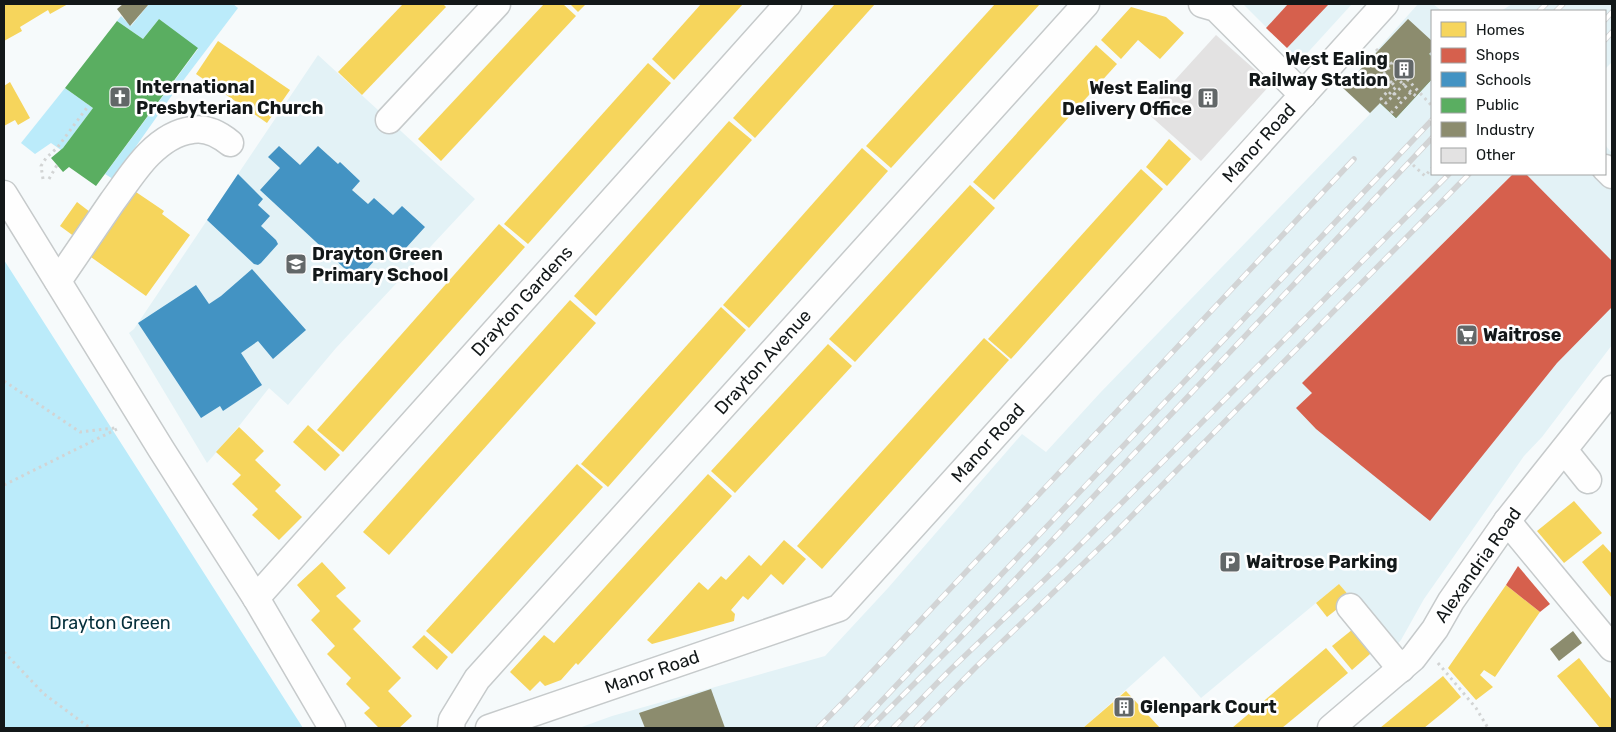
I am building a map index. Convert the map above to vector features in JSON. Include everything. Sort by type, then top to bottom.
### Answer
[{"type":"street","points":[[389,120],[496,4]]},
{"type":"street","name":"Drayton Gardens","points":[[256,598],[788,4]]},
{"type":"street","name":"Drayton Avenue","points":[[451,728],[452,720],[477,679],[1086,4]]},
{"type":"street","points":[[1202,4],[1216,8],[1303,95]]},
{"type":"street","name":"Manor Road","points":[[489,728],[839,608],[1385,4]]},
{"type":"street","points":[[58,281],[129,179],[149,154],[160,145],[180,133],[193,129],[208,130],[230,143]]},
{"type":"street","points":[[4,194],[256,598],[332,728]]},
{"type":"street","name":"Alexandria Road","points":[[1331,728],[1413,658],[1435,629],[1451,602],[1507,521],[1612,389]]},
{"type":"street","points":[[1564,450],[1588,480]]},
{"type":"street","points":[[1507,521],[1612,648]]},
{"type":"street","points":[[1350,607],[1401,669]]},
{"type":"path","points":[[1359,33],[1392,64],[1383,75],[1396,87],[1390,94],[1392,96],[1385,103],[1382,100],[1390,90],[1402,101]]},
{"type":"path","points":[[1392,83],[1402,72],[1431,105]]},
{"type":"path","points":[[1409,72],[1400,81],[1416,96]]},
{"type":"path","points":[[1390,94],[1387,92],[1381,99],[1386,103],[1408,80]]},
{"type":"path","points":[[1391,113],[1411,92]]},
{"type":"path","points":[[42,179],[41,166],[46,158],[58,148],[89,105]]},
{"type":"path","points":[[49,179],[57,165]]},
{"type":"path","points":[[1413,165],[1424,176],[1431,169]]},
{"type":"path","points":[[4,381],[80,432],[118,428]]},
{"type":"path","points":[[4,485],[141,415]]},
{"type":"path","points":[[4,652],[44,694],[90,728]]},
{"type":"path","points":[[1435,660],[1476,708],[1488,728]]},
{"type":"shaded area","points":[[1243,4],[1352,4],[1300,61]]},
{"type":"shaded area","points":[[1418,4],[1433,4],[1441,10],[1431,10],[1431,175],[1606,175],[1606,146],[1612,153],[1612,345],[1542,437],[1524,456],[1424,599],[1401,640],[1393,649],[1339,584],[1201,698],[1164,656],[1083,728],[579,728],[612,716],[825,656],[888,588],[1022,434],[1046,452],[1100,393],[1370,114],[1343,88]]},
{"type":"shaded area","points":[[1512,4],[1612,4],[1612,62],[1606,68],[1606,10],[1503,10]]},
{"type":"shaded area","name":"Drayton Green Primary School","points":[[318,55],[475,199],[336,348],[288,405],[269,388],[207,463],[129,333],[134,329]]},
{"type":"green space","points":[[149,4],[233,4],[238,8],[170,98],[113,179],[105,174],[198,49],[159,19],[143,39],[117,21],[121,16],[131,26]]},
{"type":"green space","points":[[65,88],[93,108],[61,150],[51,143],[35,154],[21,143]]},
{"type":"green space","name":"Drayton Green","points":[[4,260],[303,728],[4,728]]},
{"type":"building: Homes","points":[[68,4],[50,14],[48,10],[20,27],[22,31],[4,41],[4,5]]},
{"type":"building: Homes","points":[[403,4],[443,4],[446,7],[362,95],[338,72]]},
{"type":"building: Homes","points":[[544,4],[563,4],[576,16],[441,161],[418,139]]},
{"type":"building: Homes","points":[[570,4],[586,4],[578,12]]},
{"type":"building: Homes","points":[[701,4],[743,4],[674,80],[652,59]]},
{"type":"building: Homes","points":[[835,4],[875,4],[755,138],[733,118]]},
{"type":"building: Homes","points":[[995,4],[1040,4],[891,168],[866,146]]},
{"type":"building: Homes","points":[[1131,7],[1166,17],[1184,33],[1160,59],[1138,40],[1121,59],[1101,40]]},
{"type":"building: Homes","points":[[218,41],[290,90],[267,123],[196,74]]},
{"type":"building: Homes","points":[[1096,45],[1117,64],[994,200],[973,182]]},
{"type":"building: Homes","points":[[648,63],[671,83],[528,244],[504,224]]},
{"type":"building: Homes","points":[[10,82],[30,118],[18,125],[15,120],[4,126],[4,86]]},
{"type":"building: Homes","points":[[729,121],[752,140],[596,316],[574,296]]},
{"type":"building: Homes","points":[[1169,139],[1191,159],[1167,186],[1146,167]]},
{"type":"building: Homes","points":[[862,148],[888,171],[749,328],[723,305]]},
{"type":"building: Homes","points":[[1141,169],[1163,189],[1011,359],[988,339]]},
{"type":"building: Homes","points":[[970,185],[995,208],[855,362],[829,339]]},
{"type":"building: Homes","points":[[133,190],[164,211],[162,214],[190,235],[146,296],[71,243],[75,237],[60,226],[77,202],[90,212]]},
{"type":"building: Homes","points":[[499,224],[525,247],[343,452],[317,430]]},
{"type":"building: Homes","points":[[570,300],[596,323],[389,555],[363,532]]},
{"type":"building: Homes","points":[[721,307],[746,330],[608,487],[581,464]]},
{"type":"building: Homes","points":[[984,338],[1009,360],[822,569],[797,546]]},
{"type":"building: Homes","points":[[828,344],[852,366],[735,493],[711,471]]},
{"type":"building: Homes","points":[[308,425],[340,455],[325,471],[293,442]]},
{"type":"building: Homes","points":[[239,427],[264,451],[255,460],[281,485],[275,491],[302,517],[279,540],[252,515],[258,509],[232,484],[241,475],[216,452]]},
{"type":"building: Homes","points":[[577,464],[603,487],[452,654],[426,631]]},
{"type":"building: Homes","points":[[708,474],[732,496],[578,665],[576,663],[561,680],[545,686],[540,681],[530,691],[510,672],[544,635],[554,643]]},
{"type":"building: Homes","points":[[1574,501],[1602,533],[1564,563],[1537,531]]},
{"type":"building: Homes","points":[[784,540],[806,559],[783,585],[771,574],[748,600],[743,596],[731,610],[735,614],[734,621],[652,644],[647,640],[699,582],[708,590],[721,576],[726,580],[749,555],[761,566]]},
{"type":"building: Homes","points":[[1603,544],[1612,554],[1612,598],[1582,562]]},
{"type":"building: Homes","points":[[322,562],[346,588],[336,596],[361,621],[353,629],[401,678],[388,691],[412,716],[399,728],[379,728],[364,713],[370,708],[346,684],[351,678],[327,654],[335,646],[311,620],[320,611],[297,585]]},
{"type":"building: Homes","points":[[1339,584],[1351,598],[1327,617],[1316,603]]},
{"type":"building: Homes","points":[[1506,585],[1540,612],[1495,677],[1484,670],[1480,675],[1493,687],[1476,700],[1448,668]]},
{"type":"building: Homes","points":[[1358,625],[1378,647],[1352,670],[1332,646]]},
{"type":"building: Homes","points":[[424,635],[448,657],[437,670],[412,647]]},
{"type":"building: Homes","points":[[1326,648],[1348,673],[1282,728],[1232,728]]},
{"type":"building: Homes","points":[[1579,658],[1612,700],[1612,728],[1600,728],[1557,676]]},
{"type":"building: Homes","points":[[1443,676],[1461,697],[1446,710],[1424,728],[1380,728]]},
{"type":"building: Homes","name":"Glenpark Court","points":[[1126,691],[1160,728],[1083,728]]},
{"type":"building: Shops","points":[[1288,4],[1329,4],[1287,48],[1266,28]]},
{"type":"building: Shops","name":"Waitrose","points":[[1512,175],[1527,175],[1612,261],[1612,307],[1557,363],[1430,521],[1316,429],[1296,408],[1312,393],[1302,383]]},
{"type":"building: Shops","points":[[1518,566],[1550,604],[1540,612],[1506,585]]},
{"type":"building: Schools","points":[[279,146],[300,165],[318,146],[338,164],[340,162],[360,181],[352,190],[368,204],[374,198],[393,215],[402,206],[425,227],[395,260],[384,250],[357,280],[260,190],[280,168],[268,157]]},
{"type":"building: Schools","points":[[238,174],[263,199],[258,205],[270,216],[261,226],[278,244],[258,265],[254,264],[207,220]]},
{"type":"building: Schools","points":[[252,269],[306,330],[273,359],[258,341],[241,353],[262,385],[223,411],[220,406],[201,418],[138,323],[196,285],[209,304]]},
{"type":"building: Public","name":"International Presbyterian Church","points":[[159,19],[198,48],[96,186],[69,167],[63,172],[51,158],[63,148],[93,108],[65,88],[117,21],[143,39]]},
{"type":"building: Public","name":"West Ealing Railway Station","points":[[1408,34],[1431,56],[1431,80],[1396,118],[1361,85]]},
{"type":"building: Industry","points":[[123,4],[149,4],[130,26],[117,9]]},
{"type":"building: Industry","name":"West Ealing Railway Station","points":[[1408,19],[1431,40],[1431,52],[1429,54],[1431,56],[1431,80],[1396,118],[1380,103],[1370,113],[1343,88]]},
{"type":"building: Industry","points":[[1573,631],[1582,643],[1559,661],[1550,649]]},
{"type":"building: Industry","points":[[711,689],[725,728],[645,728],[639,713]]},
{"type":"building: Other","name":"West Ealing Delivery Office","points":[[1216,35],[1271,84],[1201,161],[1146,112]]},
{"type":"railway","points":[[1540,10],[1546,4]]},
{"type":"railway","points":[[1557,10],[1563,4]]},
{"type":"railway","points":[[1606,19],[1612,12]]},
{"type":"railway","points":[[1606,39],[1612,32]]},
{"type":"railway","points":[[856,728],[1431,121]]},
{"type":"railway","points":[[870,728],[959,639],[1431,139]]},
{"type":"railway","points":[[818,728],[1354,159]]},
{"type":"railway","points":[[893,728],[950,670],[1058,567],[1448,175]]},
{"type":"railway","points":[[916,728],[976,667],[1114,534],[1468,175]]},
{"type":"place","name":"West Ealing Railway Station","points":[[1404,69]]},
{"type":"place","name":"International Presbyterian Church","points":[[120,97]]},
{"type":"place","name":"West Ealing Delivery Office","points":[[1208,98]]},
{"type":"place","name":"Drayton Green Primary School","points":[[296,264]]},
{"type":"place","name":"Waitrose","points":[[1467,335]]},
{"type":"place","name":"Waitrose Parking","points":[[1230,562]]},
{"type":"place","name":"Glenpark Court","points":[[1124,707]]}]
